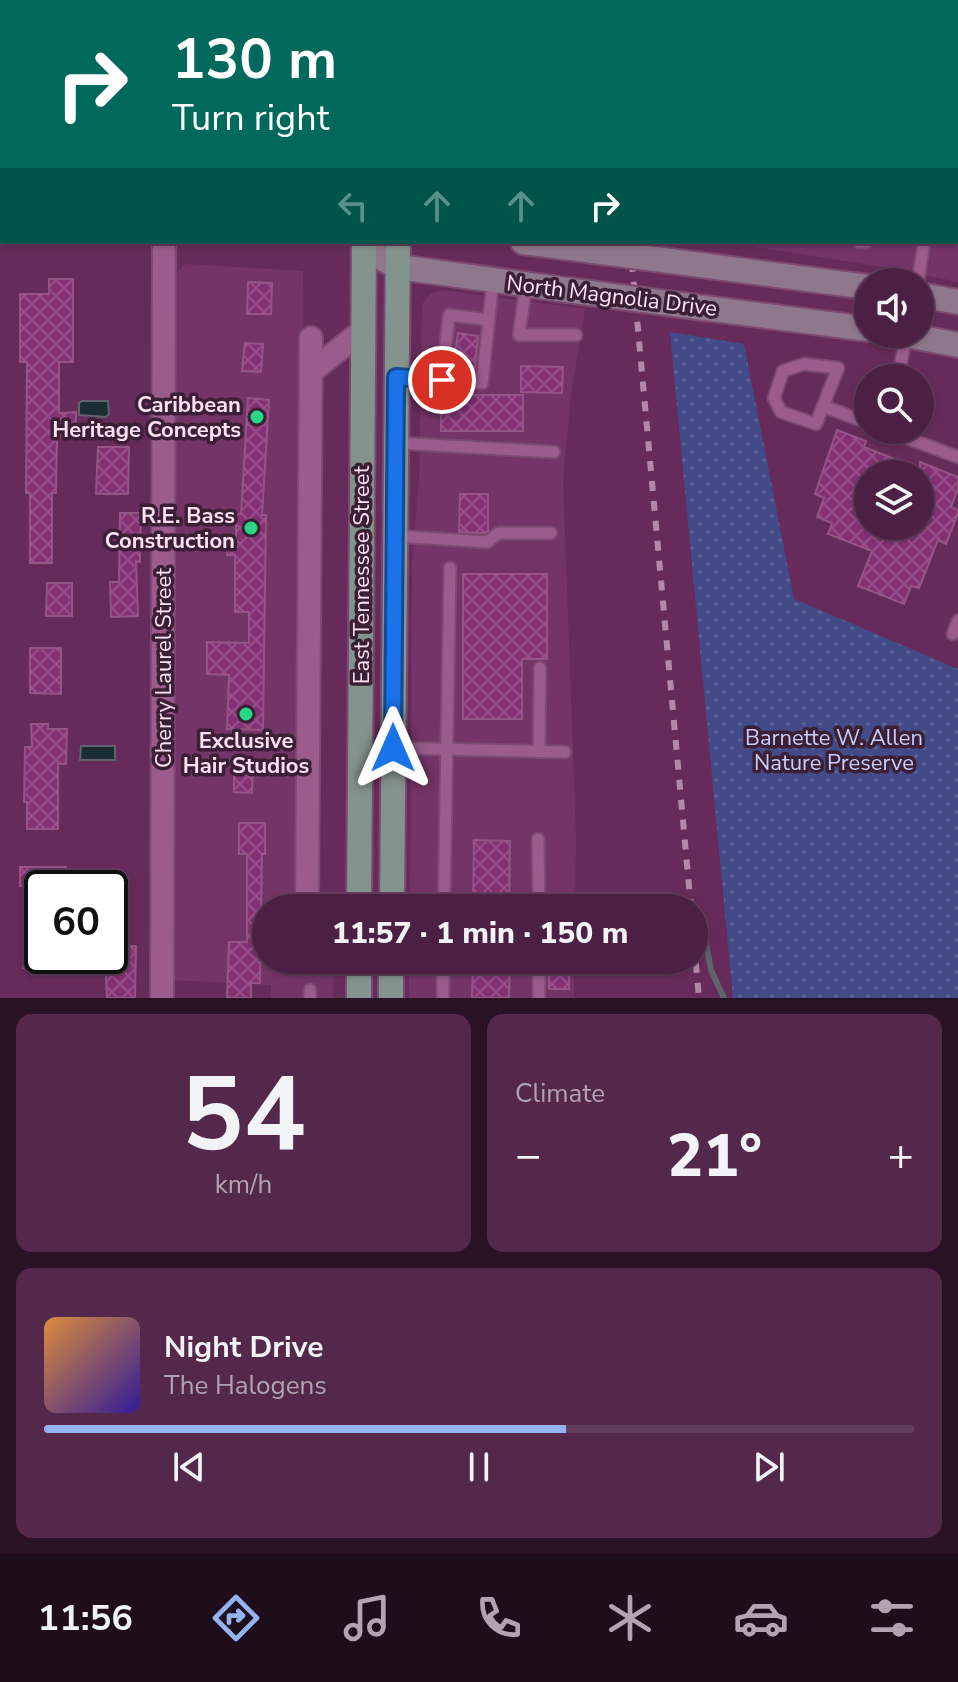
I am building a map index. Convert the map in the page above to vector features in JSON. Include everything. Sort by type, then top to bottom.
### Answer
[{"type":"main road","name":"East Tennessee Street","points":[[359,894],[364,244]]},
{"type":"main road","name":"North Magnolia Drive","points":[[366,244],[379,257],[398,267],[854,327]]},
{"type":"main road","name":"East Tennessee Street","points":[[392,894],[398,244]]},
{"type":"main road","name":"North Magnolia Drive","points":[[539,244],[854,285]]},
{"type":"main road","points":[[934,298],[958,302]]},
{"type":"main road","points":[[934,340],[958,345]]},
{"type":"main road","points":[[360,708],[382,742],[393,748]]},
{"type":"main road","points":[[359,974],[359,998]]},
{"type":"main road","points":[[391,974],[391,998]]},
{"type":"street","name":"Cherry Laurel Street","points":[[162,998],[164,244]]},
{"type":"street","points":[[311,372],[363,330]]},
{"type":"street","points":[[307,894],[311,338]]},
{"type":"lane","points":[[920,268],[924,244]]},
{"type":"lane","points":[[396,377],[482,383],[493,280]]},
{"type":"lane","points":[[526,284],[519,335],[576,335]]},
{"type":"lane","points":[[442,380],[449,315],[489,320]]},
{"type":"lane","points":[[804,364],[838,368],[823,406],[816,424],[781,412],[774,398],[783,371],[804,364]]},
{"type":"lane","points":[[823,406],[854,417]]},
{"type":"lane","points":[[396,443],[554,452]]},
{"type":"lane","points":[[923,444],[958,457]]},
{"type":"lane","points":[[395,536],[487,542],[499,533],[551,533]]},
{"type":"lane","points":[[444,894],[450,568]]},
{"type":"lane","points":[[953,634],[958,621]]},
{"type":"lane","points":[[539,751],[540,668]]},
{"type":"lane","points":[[393,748],[565,752]]},
{"type":"lane","points":[[538,839],[539,894]]},
{"type":"lane","points":[[443,974],[443,998]]},
{"type":"lane","points":[[539,974],[539,998]]},
{"type":"shaded area","points":[[737,244],[958,244],[958,282],[934,277],[934,268],[890,268]]},
{"type":"shaded area","points":[[183,265],[303,271],[299,894],[252,894],[252,974],[334,974],[333,998],[271,998],[271,985],[170,980],[176,274]]},
{"type":"shaded area","points":[[442,290],[585,309],[571,394],[563,480],[576,835],[575,894],[410,894],[412,562],[419,481],[422,304],[430,294]]},
{"type":"shaded area","points":[[108,401],[109,414],[106,417],[79,415],[79,403]]},
{"type":"shaded area","points":[[81,746],[115,746],[115,760],[80,760]]},
{"type":"shaded area","points":[[409,974],[574,974],[574,998],[409,998]]},
{"type":"green space","name":"Barnette W. Allen Nature Preserve","points":[[670,332],[744,344],[794,599],[958,669],[958,998],[733,998]]},
{"type":"building","points":[[49,279],[73,279],[73,362],[59,362],[59,413],[76,412],[76,437],[57,437],[56,493],[52,493],[52,563],[30,563],[30,493],[26,493],[27,362],[20,362],[20,294],[49,294]]},
{"type":"building","points":[[248,282],[272,283],[271,314],[247,314]]},
{"type":"building","points":[[458,333],[478,336],[474,374],[452,372]]},
{"type":"building","points":[[245,343],[263,344],[261,372],[242,371]]},
{"type":"building","points":[[521,366],[563,367],[562,393],[521,392]]},
{"type":"building","points":[[449,389],[473,391],[472,395],[523,395],[523,431],[441,431],[441,395],[448,395]]},
{"type":"building","points":[[248,398],[269,400],[262,515],[266,515],[263,730],[227,729],[229,675],[207,674],[207,642],[249,643],[249,612],[235,612],[235,555],[227,555],[228,540],[236,540],[236,514],[241,514]]},
{"type":"building","points":[[837,430],[854,436],[854,444],[865,444],[864,447],[897,460],[854,460],[854,540],[934,540],[934,468],[958,477],[958,489],[951,507],[958,513],[946,544],[938,540],[919,588],[911,586],[904,604],[858,586],[872,551],[828,534],[832,523],[817,517],[824,498],[815,494]]},
{"type":"building","points":[[98,447],[129,447],[128,494],[96,494]]},
{"type":"building","points":[[460,494],[488,494],[488,531],[459,532]]},
{"type":"building","points":[[120,513],[141,513],[140,562],[136,561],[138,616],[111,617],[110,582],[119,582]]},
{"type":"building","points":[[463,574],[547,574],[547,659],[522,659],[522,719],[463,719]]},
{"type":"building","points":[[47,583],[72,583],[72,616],[46,616]]},
{"type":"building","points":[[30,648],[61,648],[61,694],[30,693]]},
{"type":"building","points":[[31,724],[48,724],[48,729],[67,729],[66,764],[58,764],[58,829],[27,829],[25,747],[32,747]]},
{"type":"building","points":[[234,757],[253,758],[252,793],[234,792]]},
{"type":"building","points":[[239,823],[265,823],[261,894],[252,894],[252,974],[260,974],[260,983],[251,983],[251,998],[227,998],[229,942],[247,942],[247,854],[239,854]]},
{"type":"building","points":[[474,840],[510,841],[509,894],[473,894]]},
{"type":"building","points":[[20,867],[66,867],[66,870],[24,870],[24,886],[20,886]]},
{"type":"building","points":[[128,946],[136,946],[135,998],[107,998],[106,974],[128,974]]},
{"type":"building","points":[[473,974],[510,974],[509,998],[472,998]]},
{"type":"building","points":[[549,974],[569,974],[569,989],[549,989]]},
{"type":"waterway","points":[[708,954],[711,970],[724,998]]},
{"type":"railway","points":[[630,244],[690,894]]},
{"type":"railway","points":[[697,974],[699,998]]},
{"type":"place","name":"Caribbean Heritage Concepts","points":[[257,417]]},
{"type":"place","name":"R.E. Bass Construction","points":[[251,528]]},
{"type":"place","name":"Exclusive Hair Studios","points":[[246,714]]},
{"type":"route","points":[[393,748],[396,377],[442,380]]}]
